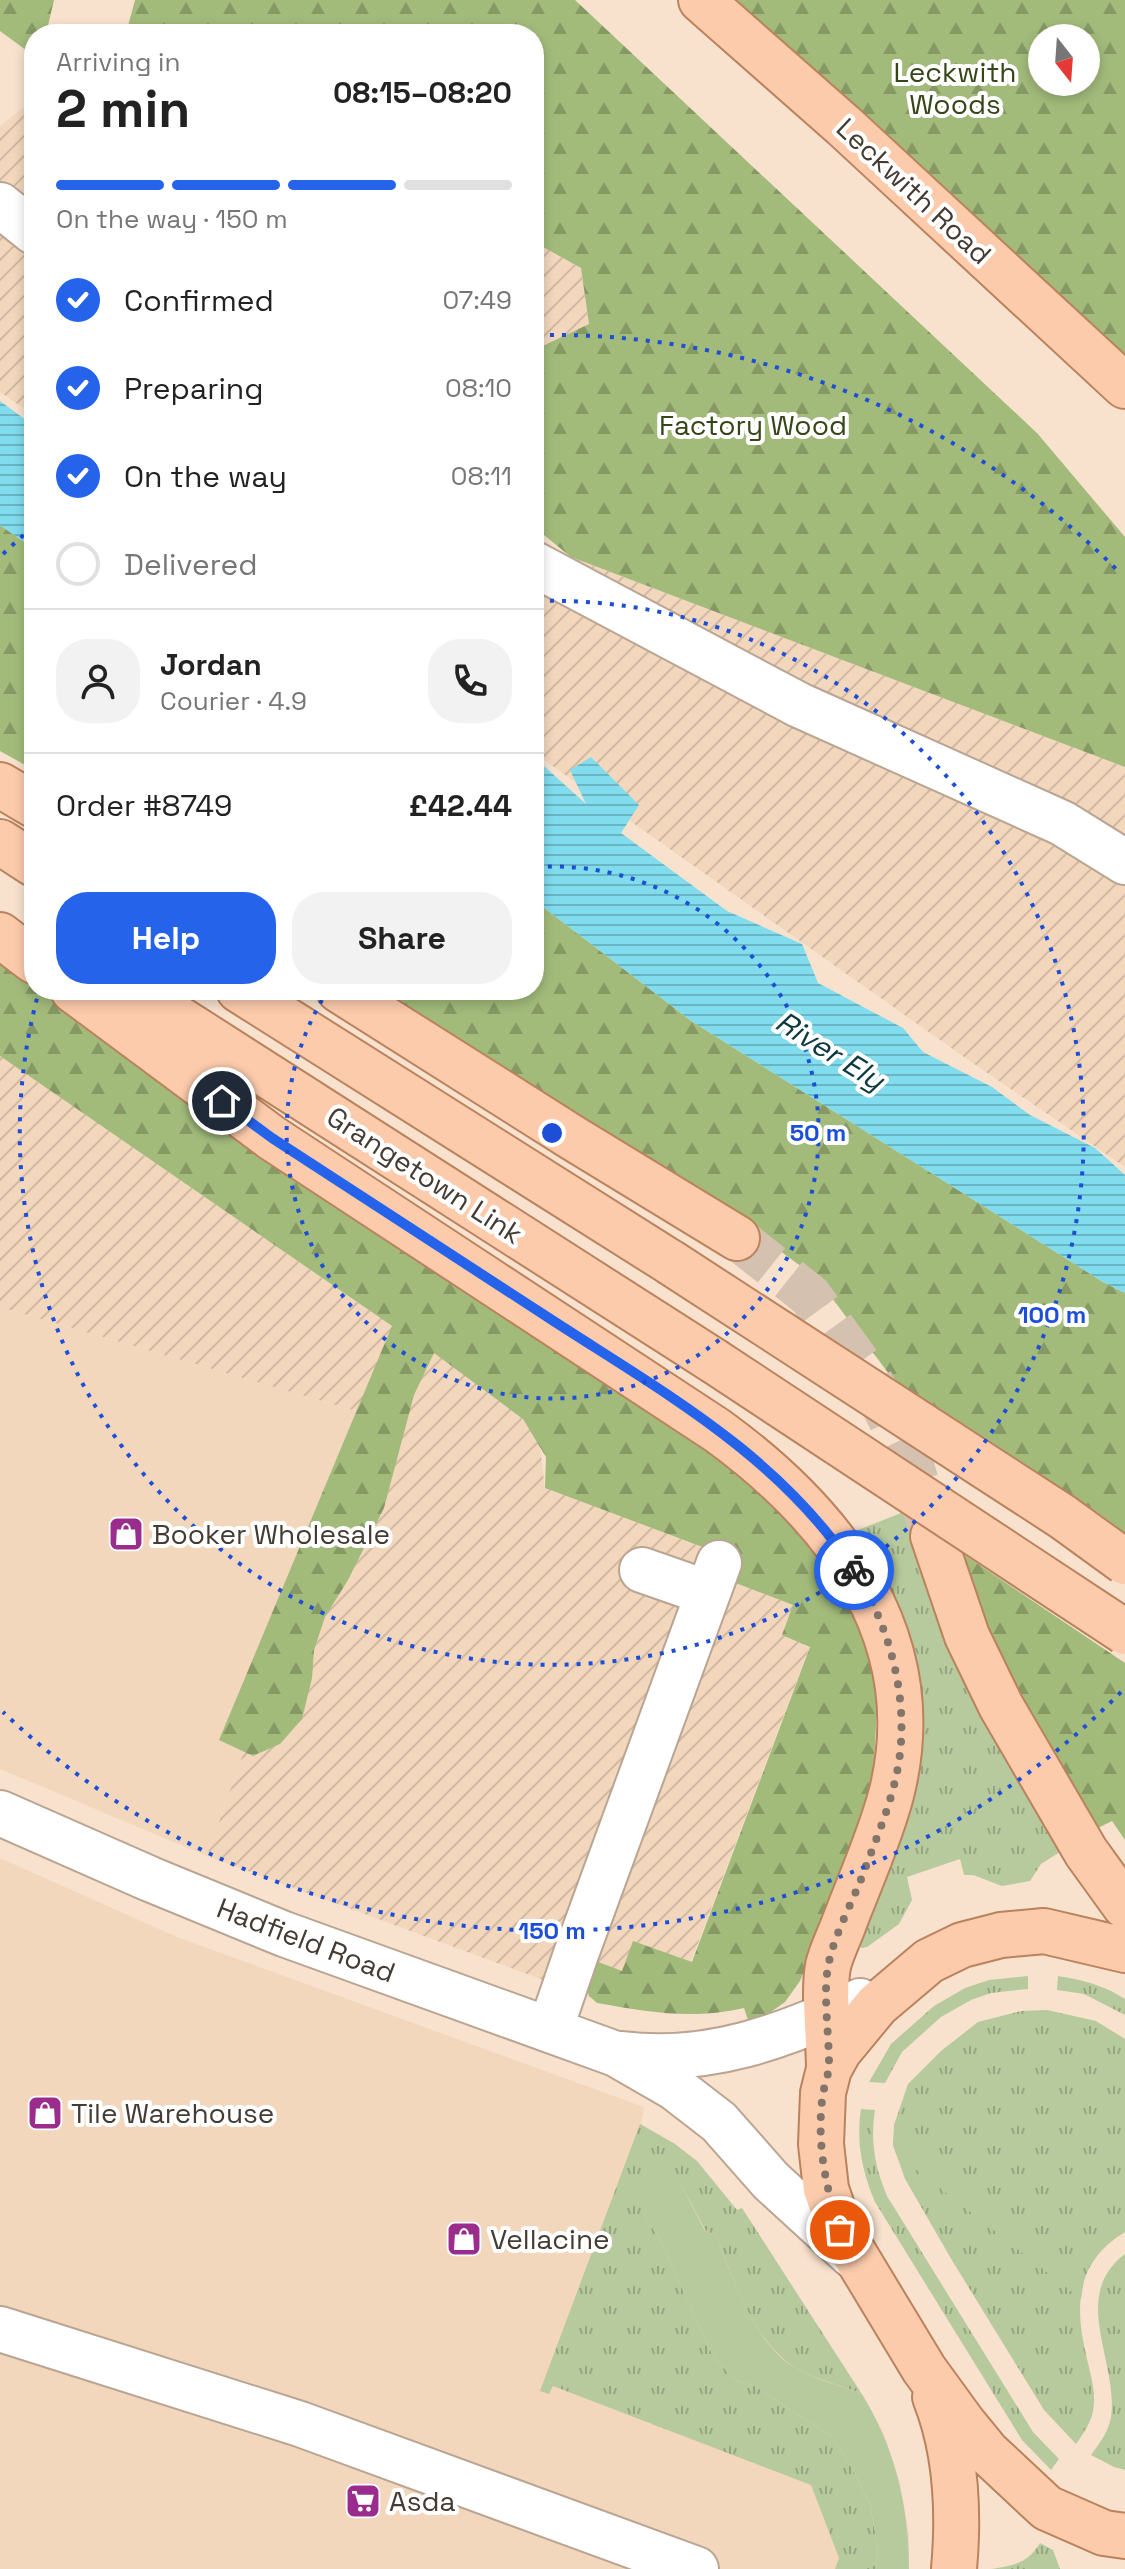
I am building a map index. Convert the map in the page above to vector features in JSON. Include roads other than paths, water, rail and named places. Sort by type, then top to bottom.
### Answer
[{"type":"main road","name":"Leckwith Road","points":[[701,0],[844,126],[1125,386]]},
{"type":"main road","points":[[0,785],[24,799]]},
{"type":"main road","points":[[0,842],[24,858]]},
{"type":"main road","points":[[0,906],[24,921]]},
{"type":"main road","points":[[0,935],[24,953]]},
{"type":"main road","points":[[86,1000],[272,1138],[707,1423],[758,1460],[823,1524],[864,1586],[888,1641],[899,1698],[900,1738],[898,1765],[890,1798],[828,1965],[829,2069],[823,2093],[822,2119],[826,2189],[853,2256],[924,2369],[987,2452],[1047,2508],[1104,2533],[1125,2536]]},
{"type":"main road","name":"Grangetown Link","points":[[150,1000],[714,1361],[1125,1632]]},
{"type":"main road","name":"Grangetown Link","points":[[255,1000],[670,1262],[1063,1517],[1125,1562]]},
{"type":"main road","points":[[355,1000],[737,1238]]},
{"type":"main road","points":[[933,1536],[967,1636],[1001,1706],[1086,1852],[1125,1906]]},
{"type":"main road","points":[[1078,1938],[1125,1929]]},
{"type":"main road","points":[[829,2069],[861,2021],[929,1961],[962,1945],[1001,1935],[1044,1931],[1125,1950]]},
{"type":"main road","points":[[924,2369],[939,2405],[953,2474],[956,2502],[954,2569]]},
{"type":"street","points":[[0,205],[24,224]]},
{"type":"street","points":[[544,569],[799,705],[1062,823],[1125,862]]},
{"type":"street","points":[[550,2030],[713,1578],[642,1570]]},
{"type":"street","name":"Hadfield Road","points":[[0,1813],[284,1934],[616,2054]]},
{"type":"street","points":[[616,2054],[663,2058],[702,2055],[775,2038],[911,1977]]},
{"type":"street","points":[[616,2054],[699,2105],[719,2122],[771,2181],[853,2256]]},
{"type":"street","points":[[0,2329],[300,2424],[696,2569]]},
{"type":"water","points":[[0,401],[24,419],[24,542],[0,525]]},
{"type":"water","name":"River Ely","points":[[591,757],[639,805],[621,833],[727,911],[802,944],[818,983],[903,1028],[923,1052],[992,1087],[1030,1115],[1095,1148],[1125,1175],[1125,1293],[1103,1282],[690,1020],[544,908],[544,766],[586,804],[570,770]]},
{"type":"tunnel","points":[[737,1238],[810,1296],[869,1377],[911,1462],[929,1524]]},
{"type":"place","name":"Booker Wholesale","points":[[126,1534]]},
{"type":"place","name":"Tile Warehouse","points":[[45,2113]]},
{"type":"place","name":"Vellacine","points":[[464,2239]]},
{"type":"place","name":"Asda","points":[[363,2501]]},
{"type":"park label","name":"Leckwith Woods","points":[[955,88]]},
{"type":"park label","name":"Factory Wood","points":[[753,425]]}]
